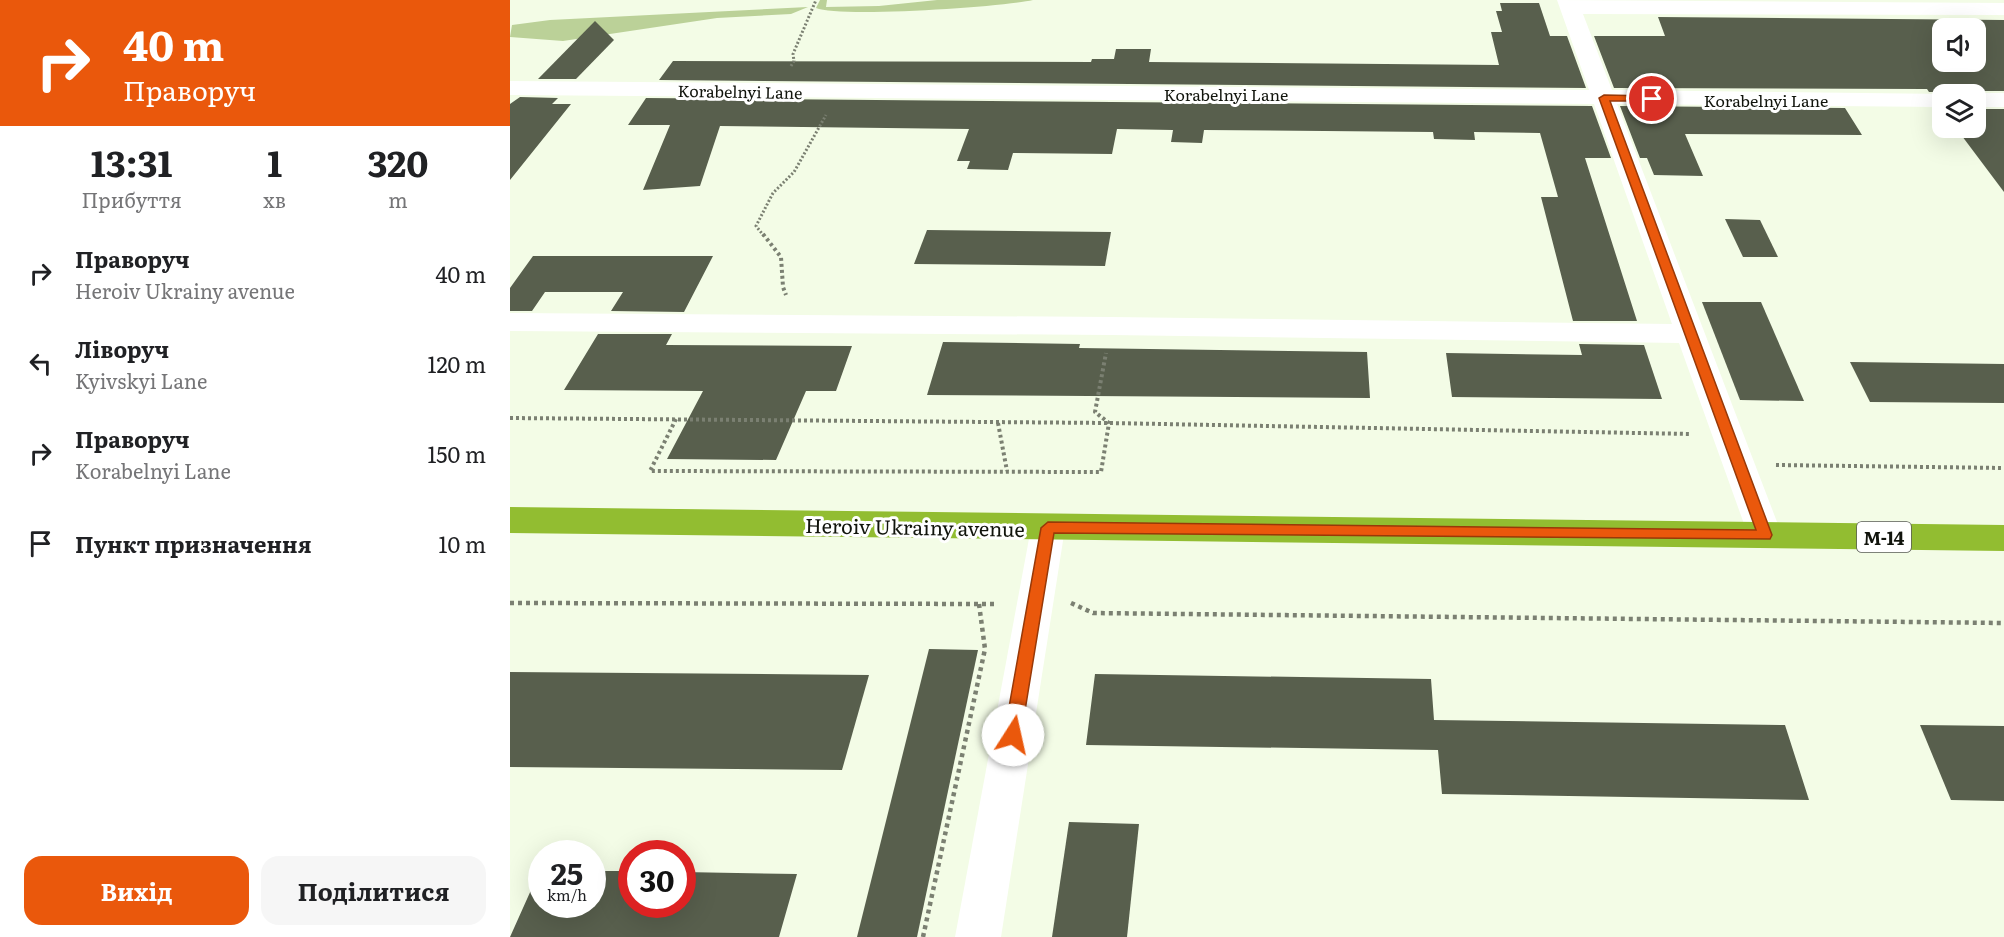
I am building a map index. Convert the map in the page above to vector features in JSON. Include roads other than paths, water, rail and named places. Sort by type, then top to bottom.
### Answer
[{"type":"highway","name":"Heroiv Ukrainy avenue","points":[[510,520],[2004,538]]},
{"type":"street","points":[[1765,535],[1568,4],[2004,9]]},
{"type":"street","name":"Korabelnyi Lane","points":[[510,88],[1932,100]]},
{"type":"street","points":[[1986,100],[2004,100]]},
{"type":"street","points":[[510,322],[1111,326],[1690,334]]},
{"type":"street","points":[[978,937],[1048,528]]}]
